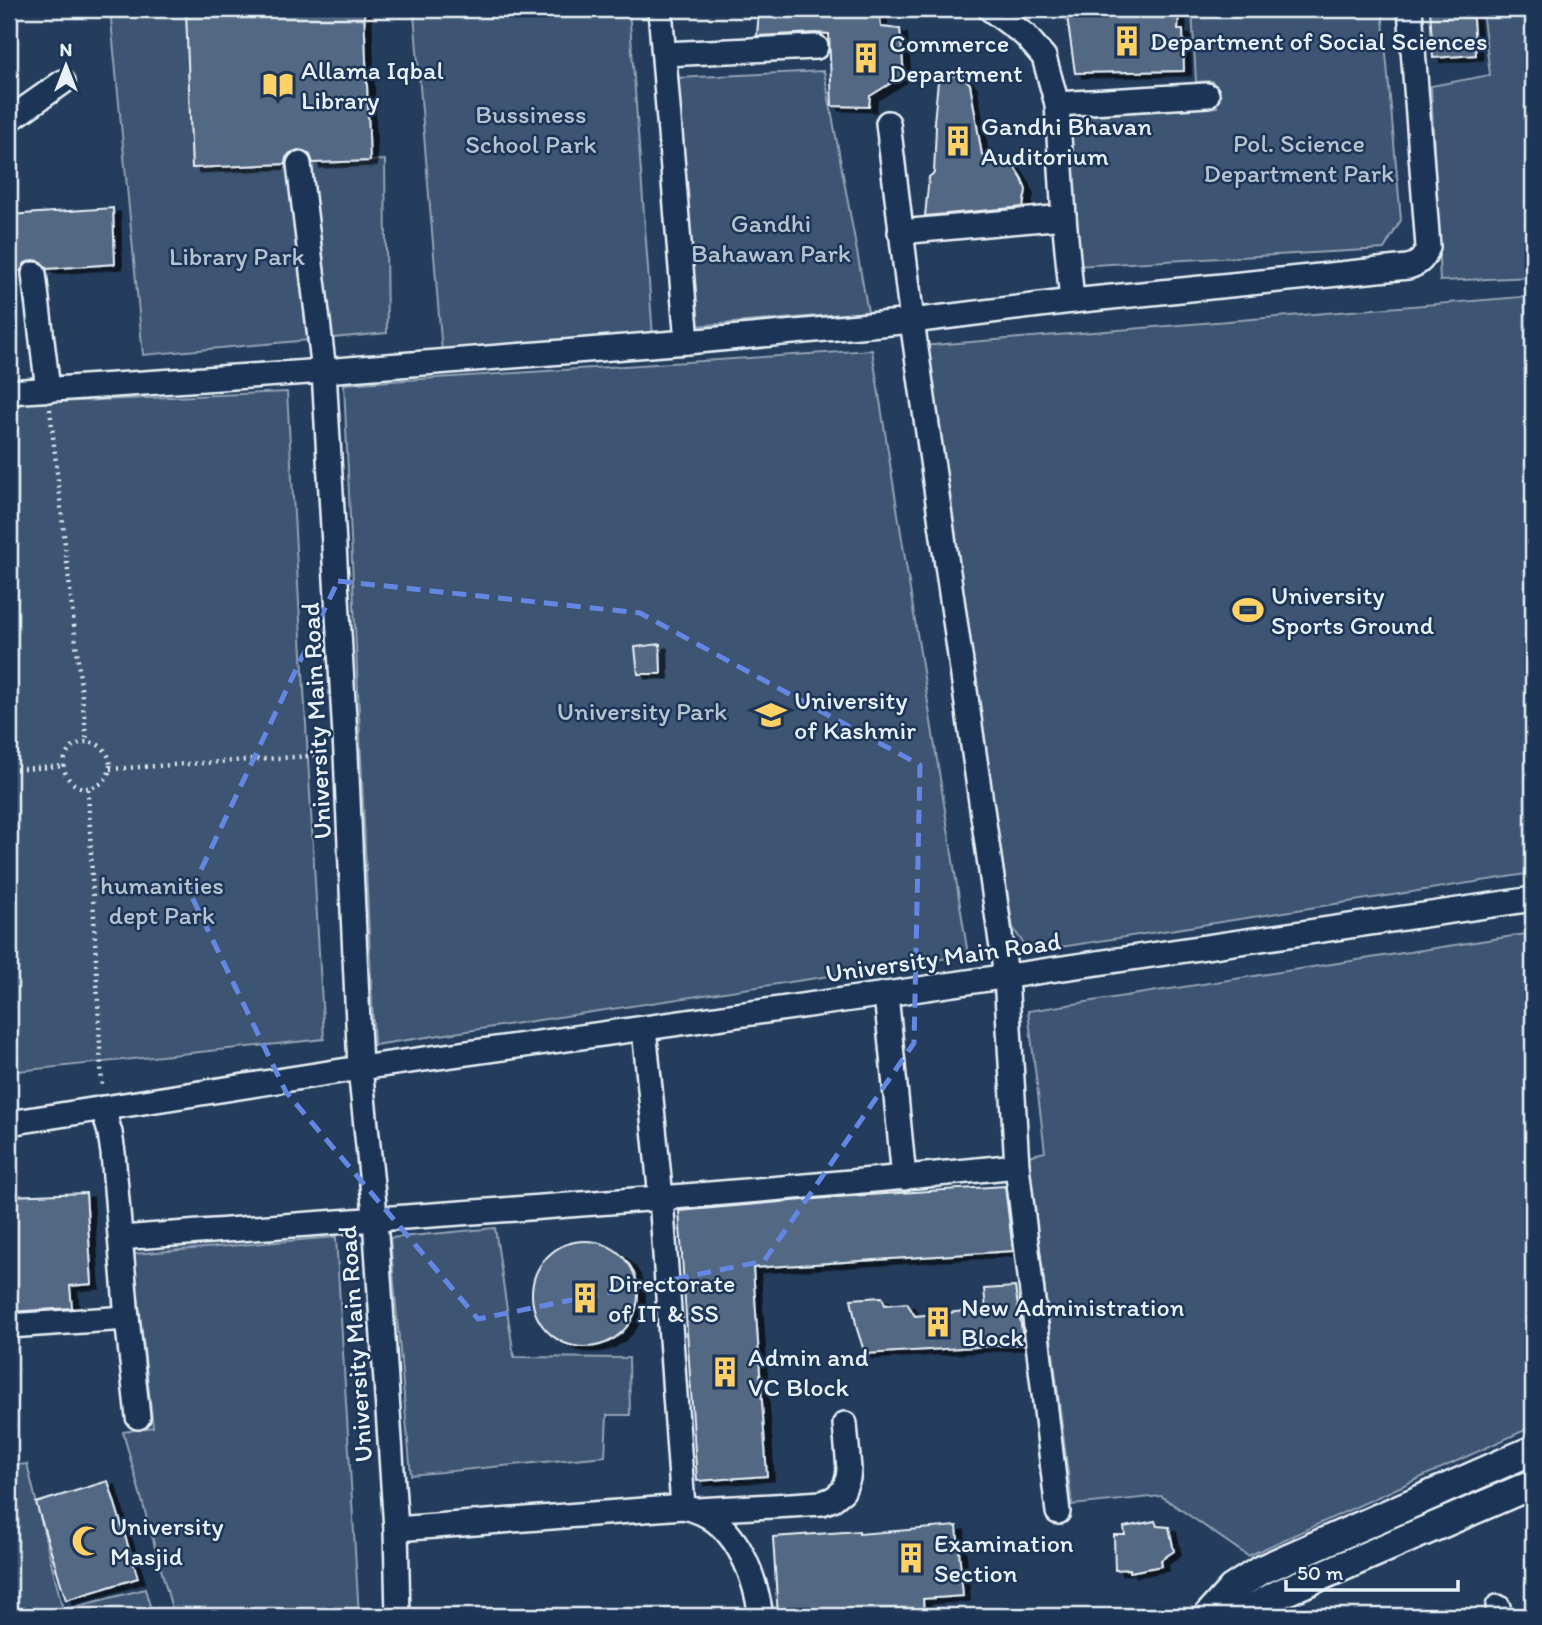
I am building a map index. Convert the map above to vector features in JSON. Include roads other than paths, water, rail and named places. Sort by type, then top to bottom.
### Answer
[{"type":"main road","points":[[1208,1616],[1232,1589],[1261,1570],[1533,1450]]},
{"type":"main road","points":[[1243,1616],[1279,1594],[1533,1484]]},
{"type":"lane","points":[[660,9],[687,342]]},
{"type":"lane","points":[[990,9],[1025,35],[1044,57],[1057,104],[1072,301]]},
{"type":"lane","points":[[9,393],[687,342],[912,321],[1072,301],[1408,267],[1418,264],[1428,247],[1410,9]]},
{"type":"lane","points":[[664,54],[816,47]]},
{"type":"lane","points":[[9,120],[63,82]]},
{"type":"lane","points":[[1057,104],[1207,95]]},
{"type":"lane","points":[[888,123],[912,321],[1006,976],[1017,1166],[1058,1512]]},
{"type":"lane","name":"University Main Road","points":[[299,164],[324,371],[346,754],[360,1068],[374,1218],[396,1529],[398,1616]]},
{"type":"lane","points":[[900,232],[1064,217]]},
{"type":"lane","points":[[34,274],[48,390]]},
{"type":"lane","name":"University Main Road","points":[[9,1122],[360,1068],[1533,899]]},
{"type":"lane","points":[[886,994],[904,1178]]},
{"type":"lane","points":[[644,1029],[690,1508]]},
{"type":"lane","points":[[103,1108],[113,1153],[138,1417]]},
{"type":"lane","points":[[121,1238],[661,1198],[1017,1166]]},
{"type":"lane","points":[[9,1326],[127,1318]]},
{"type":"lane","points":[[396,1529],[690,1508],[822,1503],[843,1491],[848,1478],[845,1424]]},
{"type":"lane","points":[[690,1508],[713,1518],[744,1555],[754,1582],[761,1616]]},
{"type":"place","name":"Department of Social Sciences","points":[[1127,41]]},
{"type":"place","name":"Commerce Department","points":[[866,58]]},
{"type":"place","name":"Allama Iqbal Library","points":[[278,85]]},
{"type":"place","name":"Gandhi Bhavan Auditorium","points":[[958,141]]},
{"type":"place","name":"University Sports Ground","points":[[1248,610]]},
{"type":"place","name":"University of Kashmir","points":[[771,715]]},
{"type":"place","name":"Directorate of IT & SS","points":[[585,1298]]},
{"type":"place","name":"New Administration Block","points":[[938,1322]]},
{"type":"place","name":"Admin and VC Block","points":[[725,1372]]},
{"type":"place","name":"University Masjid","points":[[87,1541]]},
{"type":"place","name":"Examination Section","points":[[911,1558]]},
{"type":"park label","name":"Bussiness School Park","points":[[531,129]]},
{"type":"park label","name":"Pol. Science Department Park","points":[[1299,158]]},
{"type":"park label","name":"Gandhi Bahawan Park","points":[[771,238]]},
{"type":"park label","name":"Library Park","points":[[237,256]]},
{"type":"park label","name":"University Park","points":[[642,711]]},
{"type":"park label","name":"humanities dept Park","points":[[162,900]]}]
